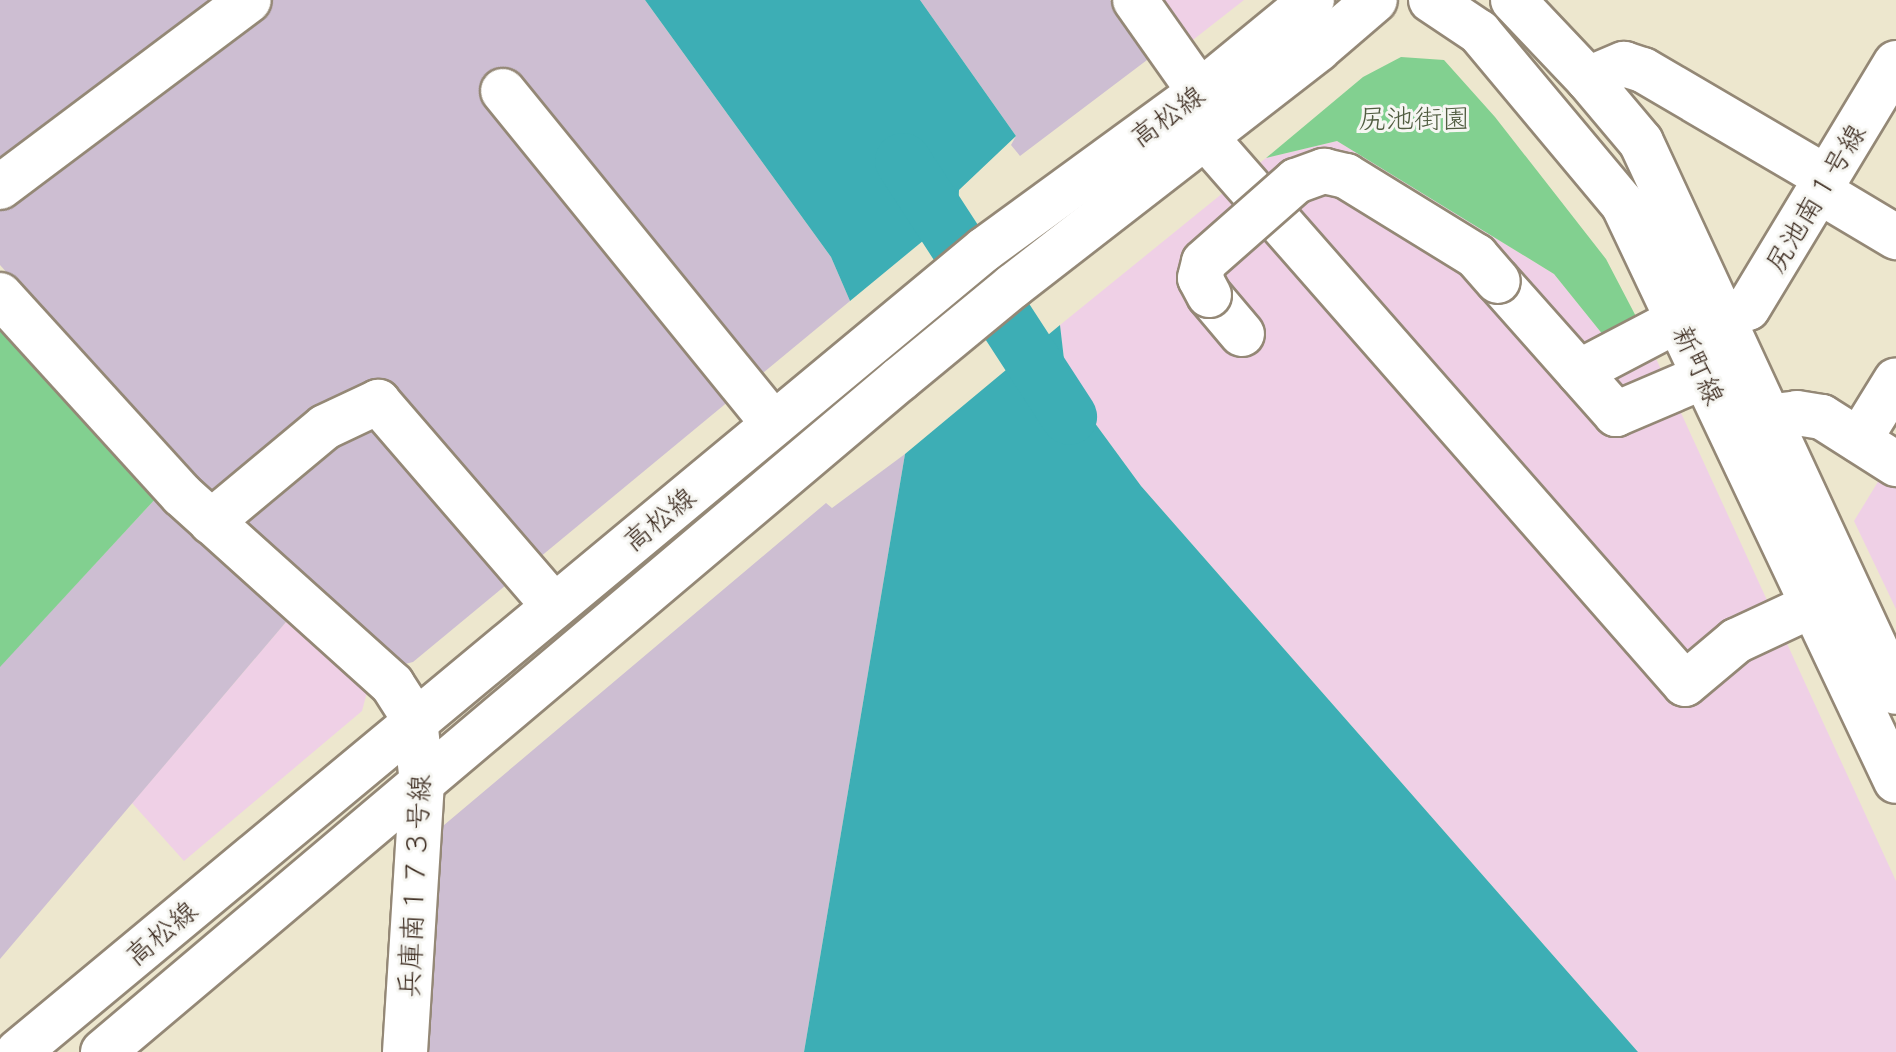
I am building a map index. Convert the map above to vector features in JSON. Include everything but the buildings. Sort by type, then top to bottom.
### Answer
[{"type":"main road","points":[[0,187],[249,0]]},
{"type":"main road","points":[[1135,0],[1200,92]]},
{"type":"main road","name":"高松線","points":[[18,1052],[985,249],[1200,92],[1312,0]]},
{"type":"main road","name":"高松線","points":[[103,1052],[900,379],[1013,286],[1206,138],[1375,0]]},
{"type":"main road","name":"新町線","points":[[1431,0],[1479,32],[1623,204],[1766,417],[1896,692]]},
{"type":"main road","name":"新町線","points":[[1513,0],[1588,79],[1641,142],[1699,318],[1705,376],[1896,781]]},
{"type":"main road","name":"尻池南１号線","points":[[1579,372],[1699,318],[1748,308],[1896,63]]},
{"type":"main road","points":[[1588,79],[1624,64],[1643,70],[1823,184],[1896,237]]},
{"type":"main road","points":[[503,91],[774,424]]},
{"type":"main road","points":[[1206,138],[1685,684],[1736,641],[1811,606]]},
{"type":"main road","points":[[1242,334],[1209,295],[1200,278],[1204,262],[1296,181],[1324,171],[1346,176],[1476,256],[1616,414],[1705,376]]},
{"type":"main road","points":[[0,295],[182,495],[392,684],[415,720]]},
{"type":"main road","points":[[1859,440],[1896,380]]},
{"type":"main road","points":[[211,522],[325,427],[378,402],[554,606]]},
{"type":"main road","points":[[1766,417],[1797,413],[1822,417],[1896,464]]},
{"type":"main road","name":"兵庫南１７３号線","points":[[405,1052],[422,782],[415,720]]},
{"type":"main road","points":[[0,1036],[18,1052]]},
{"type":"shaded area","points":[[0,0],[645,0],[831,257],[850,301],[413,662],[397,666],[201,492],[0,265]]},
{"type":"shaded area","points":[[920,0],[1110,0],[1151,57],[1020,156],[1011,145],[1016,136]]},
{"type":"shaded area","points":[[1156,0],[1244,0],[1189,43]]},
{"type":"shaded area","points":[[1337,141],[1554,274],[1612,346],[1642,328],[1896,881],[1896,1052],[1638,1052],[1141,486],[1067,385],[1060,325],[1266,158]]},
{"type":"shaded area","points":[[905,454],[804,1052],[419,1052],[431,836],[826,503],[832,508]]},
{"type":"shaded area","points":[[1884,472],[1896,479],[1896,609],[1854,521]]},
{"type":"shaded area","points":[[158,496],[286,622],[0,959],[0,666]]},
{"type":"shaded area","points":[[286,622],[367,692],[362,711],[184,861],[132,803]]},
{"type":"green space","name":"尻池街園","points":[[1401,57],[1444,60],[1495,117],[1606,259],[1642,328],[1612,346],[1554,274],[1337,141],[1266,158],[1363,77]]},
{"type":"green space","points":[[0,326],[158,496],[0,667]]},
{"type":"water","points":[[645,0],[920,0],[1016,136],[959,190],[958,212],[850,301],[831,257]]},
{"type":"water","points":[[1060,325],[1067,385],[1141,486],[1638,1052],[804,1052],[905,454]]},
{"type":"waterway","points":[[903,161],[1069,417]]}]
